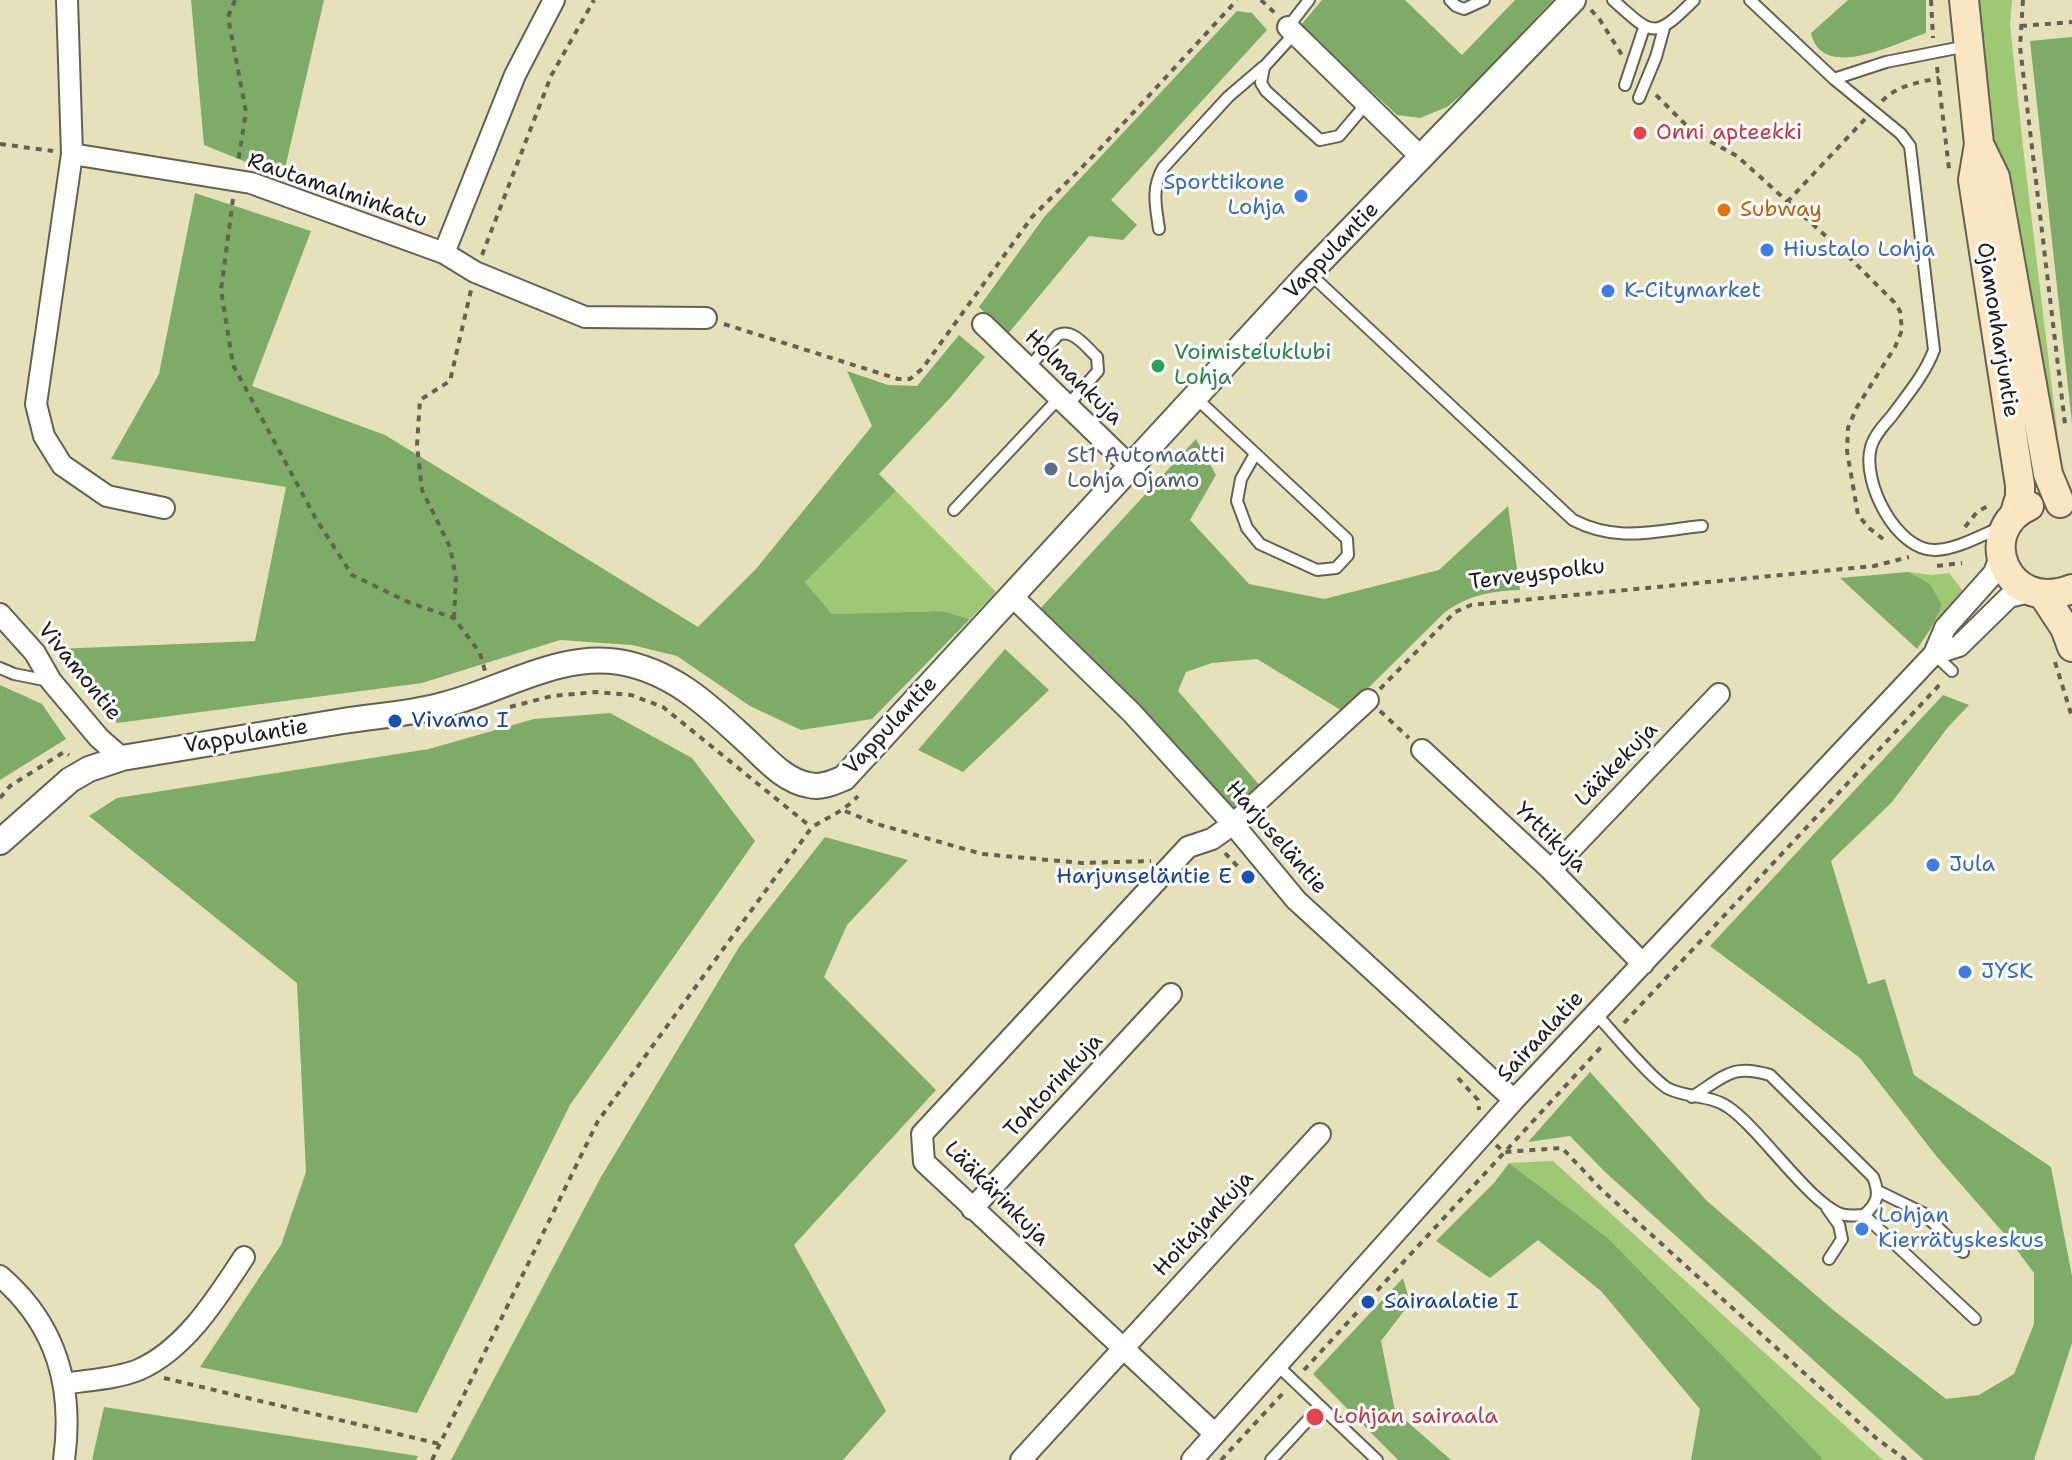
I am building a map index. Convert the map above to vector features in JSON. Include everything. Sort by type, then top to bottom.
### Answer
[{"type":"main road","name":"Ojamonharjuntie","points":[[1964,0],[1979,144],[1973,180],[2020,485],[2020,497],[2001,539],[2001,554]]},
{"type":"main road","name":"Ojamonharjuntie","points":[[1979,144],[1995,177],[2048,474],[2066,505]]},
{"type":"main road","points":[[2010,521],[2034,503],[2066,505]]},
{"type":"main road","points":[[2001,554],[2010,577],[2037,594],[2065,628],[2063,651]]},
{"type":"main road","points":[[2037,594],[2059,594],[2072,589]]},
{"type":"street","points":[[67,0],[72,154],[36,404],[44,436],[62,465],[107,496],[164,508]]},
{"type":"street","points":[[444,253],[515,75],[554,0]]},
{"type":"street","name":"Vappulantie","points":[[0,842],[70,780],[89,769],[122,758],[496,700],[541,671],[578,663],[617,662],[654,671],[697,697],[778,771],[808,785],[824,786],[844,778],[1309,273],[1581,4]]},
{"type":"street","points":[[1291,30],[1422,158]]},
{"type":"street","name":"Rautamalminkatu","points":[[72,154],[251,183],[444,253],[475,272],[585,317],[706,318]]},
{"type":"street","name":"Holmankuja","points":[[983,324],[1130,466]]},
{"type":"street","name":"Sairaalatie","points":[[1192,1460],[1514,1100],[1934,654],[1945,628],[1994,573],[2001,554]]},
{"type":"street","name":"Sairaalatie","points":[[1934,654],[1959,646],[2009,597],[2037,594]]},
{"type":"street","name":"Harjuseläntie","points":[[1012,596],[1132,713],[1233,824],[1296,900],[1514,1100]]},
{"type":"street","name":"Vivamontie","points":[[0,614],[35,653],[51,681],[99,738],[122,758]]},
{"type":"street","name":"Lääkekuja","points":[[1551,870],[1719,694]]},
{"type":"street","points":[[1233,824],[1368,700]]},
{"type":"street","name":"Yrttikuja","points":[[1422,750],[1551,870],[1643,964]]},
{"type":"street","name":"Lääkärinkuja","points":[[1215,1434],[924,1162],[922,1134],[1188,847],[1212,839],[1233,824]]},
{"type":"street","name":"Tohtorinkuja","points":[[972,1209],[1171,994]]},
{"type":"street","name":"Hoitajankuja","points":[[1021,1460],[1320,1134]]},
{"type":"street","points":[[64,1384],[135,1372],[154,1362],[214,1302],[244,1257]]},
{"type":"street","points":[[0,1276],[22,1296],[43,1326],[57,1357],[69,1426],[64,1460]]},
{"type":"lane","points":[[1159,229],[1154,194],[1163,168],[1228,97],[1264,67],[1309,0]]},
{"type":"lane","points":[[1450,0],[1464,9],[1484,0]]},
{"type":"lane","points":[[1613,0],[1644,28],[1664,28]]},
{"type":"lane","points":[[1639,98],[1664,28],[1694,0]]},
{"type":"lane","points":[[1750,0],[1834,79],[1901,134],[1910,146],[1934,350],[1926,371],[1871,446],[1868,463],[1874,493],[1882,511],[1919,547],[1935,551],[1963,543],[2010,521]]},
{"type":"lane","points":[[1625,85],[1644,28]]},
{"type":"lane","points":[[1834,79],[1886,62],[1967,46]]},
{"type":"lane","points":[[1264,67],[1261,83],[1266,91],[1320,140],[1339,136],[1366,104]]},
{"type":"lane","points":[[1309,273],[1573,520],[1594,531],[1619,535],[1702,526]]},
{"type":"lane","points":[[954,510],[1098,371],[1097,357],[1070,333],[1063,332],[1028,368]]},
{"type":"lane","points":[[1195,396],[1347,539],[1348,555],[1336,568],[1317,570],[1260,544],[1247,528],[1237,501],[1241,479],[1255,454]]},
{"type":"lane","points":[[1934,654],[1952,671]]},
{"type":"lane","points":[[0,668],[51,681]]},
{"type":"lane","points":[[1596,1014],[1666,1088],[1726,1106],[1756,1131],[1826,1206],[1839,1225],[1842,1239],[1829,1259]]},
{"type":"lane","points":[[1692,1097],[1727,1075],[1747,1068],[1770,1075],[1873,1177],[1878,1191],[1876,1205],[1864,1215],[1845,1215],[1826,1206]]},
{"type":"lane","points":[[1878,1191],[1923,1213],[1963,1252]]},
{"type":"lane","points":[[1864,1215],[1975,1319]]},
{"type":"lane","points":[[1277,1365],[1377,1460]]},
{"type":"lane","points":[[1271,1460],[1320,1407]]},
{"type":"path","points":[[235,0],[228,17],[246,112],[221,290],[233,365],[316,519],[352,575],[408,602],[454,618],[480,653],[496,700],[596,692],[631,695],[663,707],[812,827]]},
{"type":"path","points":[[454,618],[456,578],[450,547],[422,490],[417,445],[420,400],[450,381],[475,272],[551,76],[594,0]]},
{"type":"path","points":[[706,318],[898,379],[910,379],[922,369],[1032,217],[1096,153],[1237,0]]},
{"type":"path","points":[[2023,0],[2020,47],[2065,426]]},
{"type":"path","points":[[1581,4],[1600,20],[1631,70]]},
{"type":"path","points":[[2021,26],[2072,22]]},
{"type":"path","points":[[1787,202],[1892,91],[1939,78]]},
{"type":"path","points":[[1646,84],[1693,132],[1737,156],[1850,258],[1900,311],[1902,330],[1895,347],[1857,407],[1848,428],[1847,451],[1858,515],[1890,544]]},
{"type":"path","points":[[0,144],[72,154]]},
{"type":"path","name":"Terveyspolku","points":[[1368,700],[1455,612],[1471,605],[1874,566],[1909,557],[1899,551]]},
{"type":"path","points":[[1932,566],[1962,563]]},
{"type":"path","points":[[2063,651],[2072,717]]},
{"type":"path","points":[[1368,700],[1422,750]]},
{"type":"path","points":[[0,798],[10,786],[64,752],[89,769]]},
{"type":"path","points":[[432,1460],[598,1121],[812,827],[829,816],[845,811],[877,824],[982,854],[1082,863],[1144,860],[1172,864]]},
{"type":"path","points":[[1504,1152],[1562,1148],[1602,1190],[1876,1438],[1906,1460]]},
{"type":"path","points":[[135,1372],[440,1444]]},
{"type":"green space","points":[[191,0],[324,0],[283,177],[204,145]]},
{"type":"green space","points":[[1322,0],[1405,0],[1462,55],[1515,0],[1553,0],[1471,87],[1447,107],[1420,118],[1397,115],[1300,26]]},
{"type":"green space","points":[[1848,0],[1926,0],[1926,33],[1861,56],[1829,55],[1818,48],[1811,33]]},
{"type":"green space","points":[[1978,0],[2012,0],[2010,25],[2058,438],[2054,448],[2011,182],[1990,128]]},
{"type":"green space","points":[[1237,11],[1252,13],[1267,30],[1111,200],[1137,225],[1123,240],[1089,236],[1007,335],[979,307],[1045,216]]},
{"type":"green space","points":[[2072,37],[2072,423],[2030,41]]},
{"type":"green space","points":[[195,193],[311,231],[252,386],[385,435],[698,627],[756,569],[872,426],[847,371],[888,385],[917,386],[959,335],[985,357],[879,474],[896,491],[805,582],[832,614],[943,611],[970,619],[872,719],[801,730],[750,706],[677,656],[632,645],[560,640],[422,683],[117,723],[54,649],[255,641],[286,487],[111,459],[159,374]]},
{"type":"green space","points":[[1196,439],[1216,475],[1190,520],[1249,584],[1324,599],[1439,570],[1508,506],[1520,590],[1480,595],[1444,613],[1344,712],[1257,659],[1212,663],[1186,672],[1178,691],[1262,788],[1231,811],[1039,610]]},
{"type":"green space","points":[[896,491],[996,592],[970,619],[943,611],[832,614],[805,582]]},
{"type":"green space","points":[[1908,572],[1932,575],[1949,573],[1963,591],[1931,628],[1942,604]]},
{"type":"green space","points":[[1908,572],[1930,584],[1942,605],[1917,649],[1840,578]]},
{"type":"green space","points":[[1005,649],[1049,690],[963,772],[918,750]]},
{"type":"green space","points":[[0,685],[42,704],[66,739],[0,780]]},
{"type":"green space","points":[[1943,695],[1969,705],[1948,727],[1892,802],[1831,861],[1868,984],[1885,979],[1914,1075],[2051,1167],[2072,1276],[2072,1343],[2034,1460],[1924,1460],[1604,1171],[1570,1136],[1528,1142],[1590,1072],[1707,1201],[1832,1309],[1946,1399],[1979,1395],[2014,1374],[2034,1324],[2034,1273],[2008,1238],[1937,1157],[1860,1058],[1710,946]]},
{"type":"green space","points":[[610,713],[692,758],[755,841],[570,1105],[417,1413],[200,1367],[281,1245],[306,1172],[297,983],[89,816],[117,798],[429,749],[534,719]]},
{"type":"green space","points":[[825,837],[908,860],[847,925],[824,977],[936,1090],[794,1245],[886,1411],[843,1460],[451,1460],[601,1177],[739,947]]},
{"type":"green space","points":[[1553,1161],[1883,1460],[1824,1460],[1608,1238],[1509,1163]]},
{"type":"green space","points":[[1509,1163],[1608,1238],[1824,1460],[1691,1460],[1700,1409],[1601,1291],[1538,1240],[1490,1278],[1436,1241],[1494,1183]]},
{"type":"green space","points":[[1403,1278],[1410,1303],[1381,1341],[1395,1411],[1451,1460],[1398,1460],[1313,1374]]},
{"type":"green space","points":[[104,1407],[418,1456],[416,1460],[92,1460]]},
{"type":"place","name":"Onni apteekki","points":[[1640,133]]},
{"type":"place","name":"Sporttikone Lohja","points":[[1301,196]]},
{"type":"place","name":"Subway","points":[[1724,210]]},
{"type":"place","name":"Hiustalo Lohja","points":[[1767,250]]},
{"type":"place","name":"K-Citymarket","points":[[1608,291]]},
{"type":"place","name":"Voimisteluklubi Lohja","points":[[1158,366]]},
{"type":"place","name":"St1 Automaatti Lohja Ojamo","points":[[1051,469]]},
{"type":"place","name":"Vivamo I","points":[[395,721]]},
{"type":"place","name":"Jula","points":[[1933,865]]},
{"type":"place","name":"Harjunseläntie E","points":[[1248,877]]},
{"type":"place","name":"JYSK","points":[[1965,972]]},
{"type":"place","name":"Lohjan Kierrätyskeskus","points":[[1862,1229]]},
{"type":"place","name":"Sairaalatie I","points":[[1368,1302]]},
{"type":"place","name":"Lohjan sairaala","points":[[1315,1417]]}]
